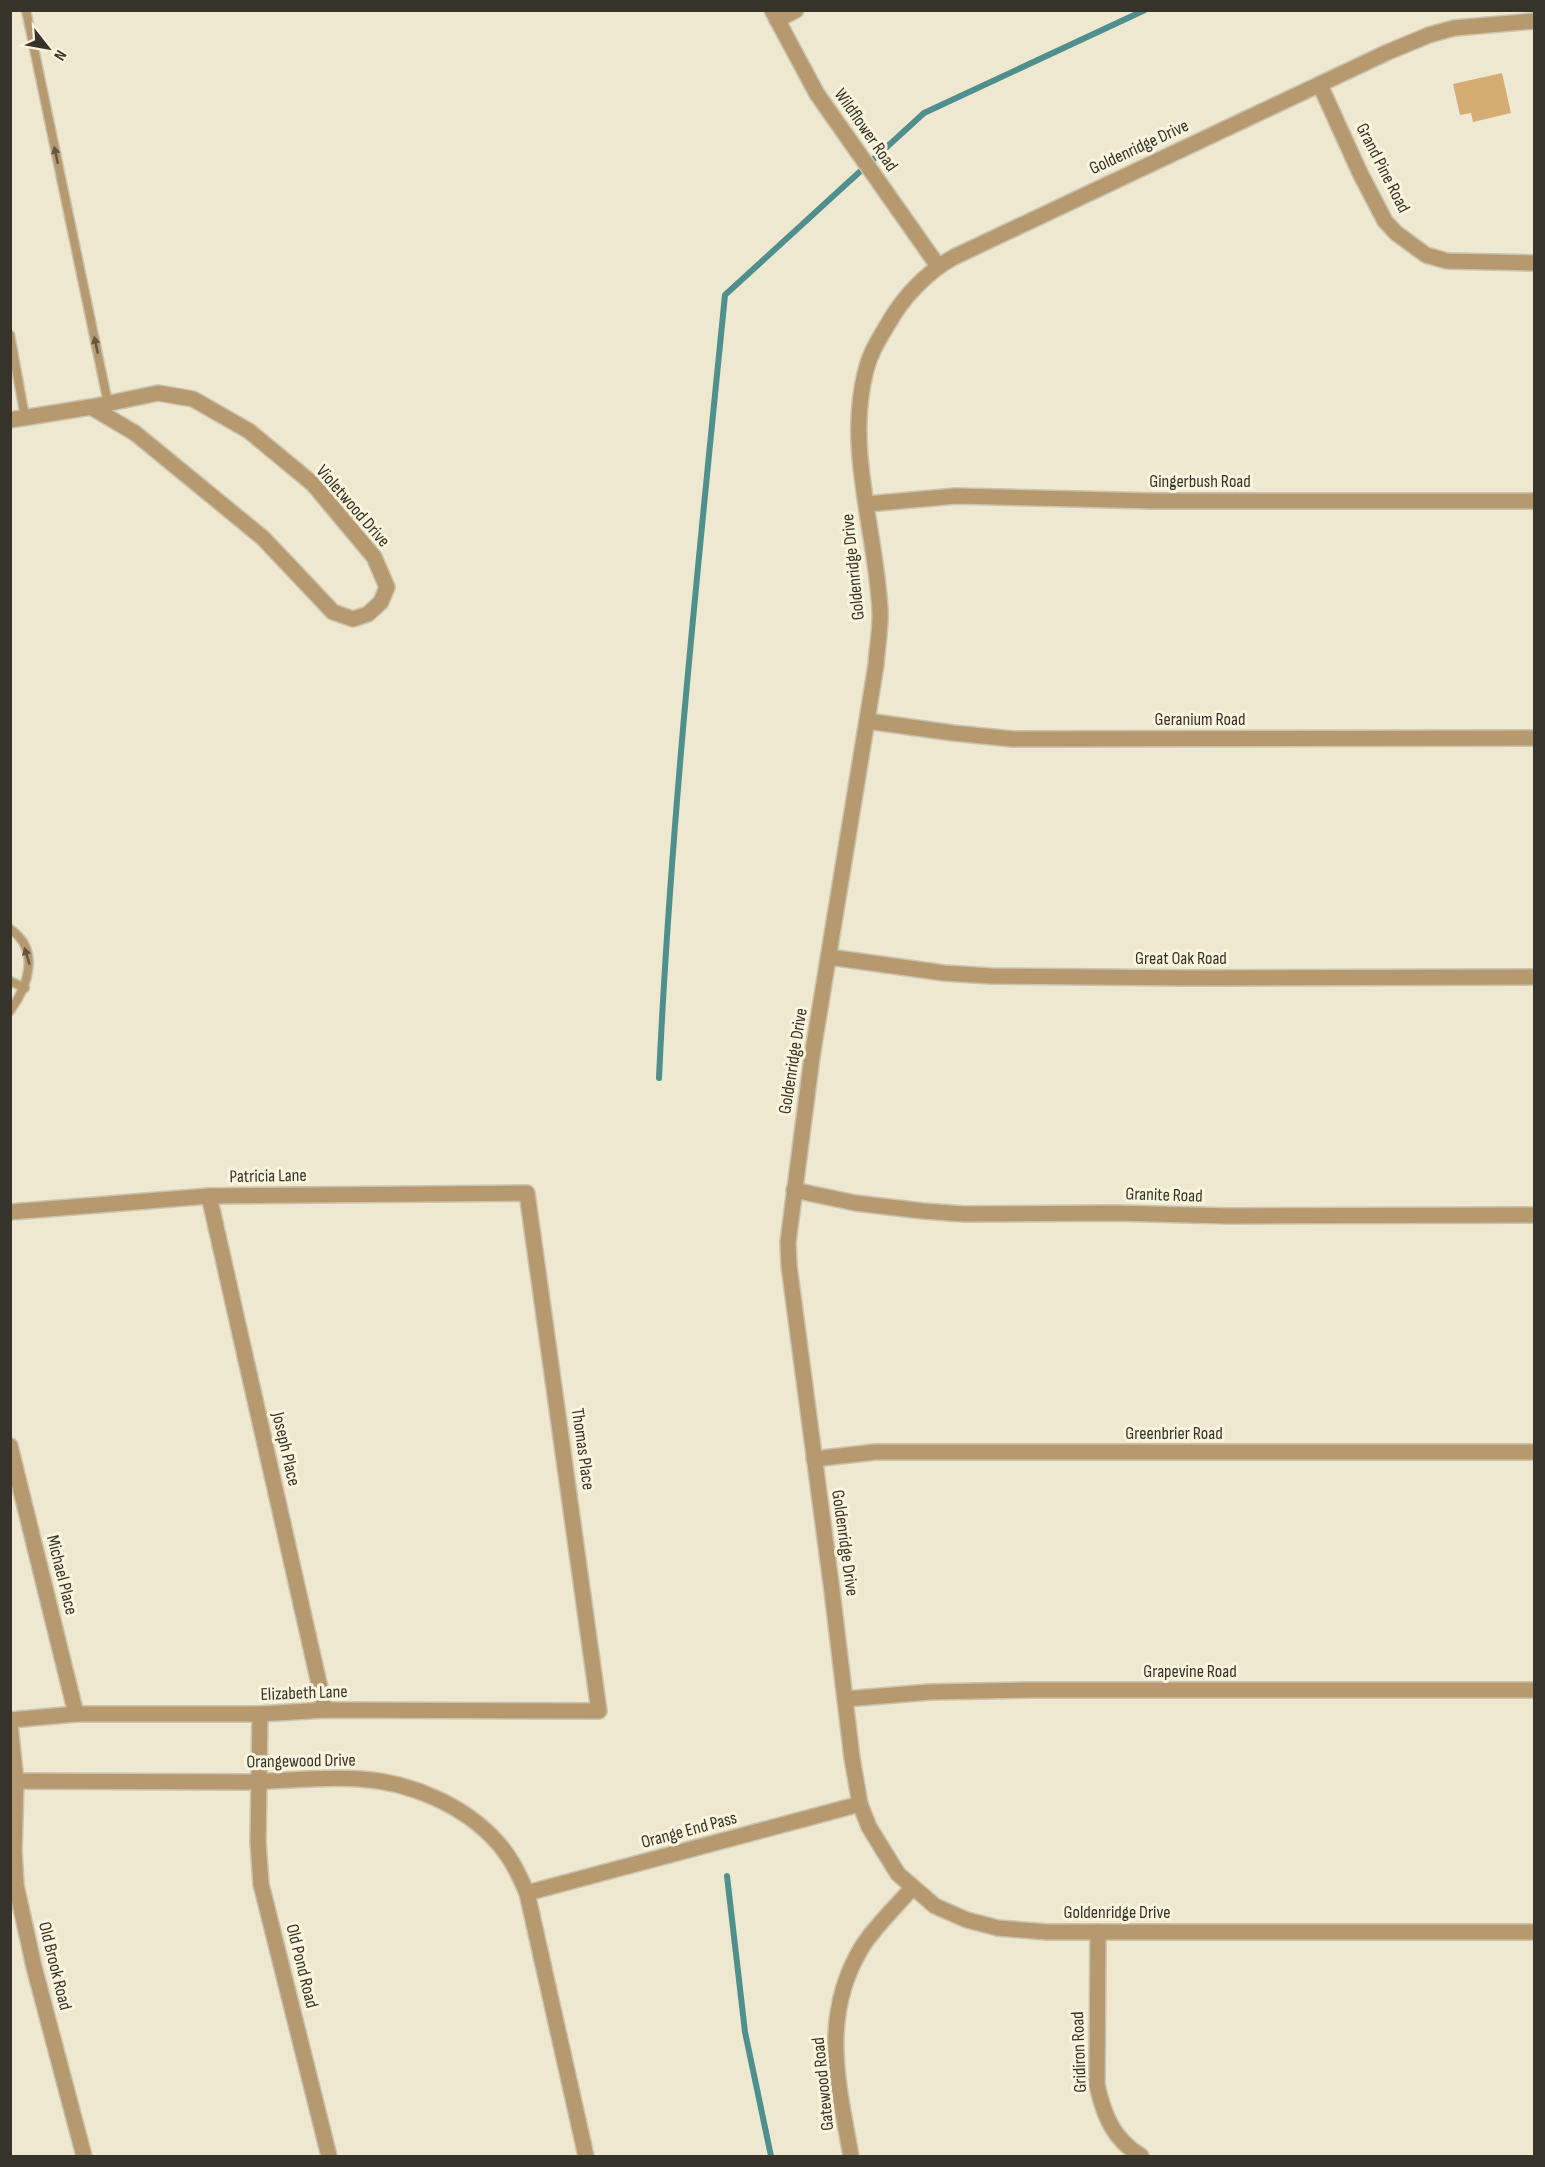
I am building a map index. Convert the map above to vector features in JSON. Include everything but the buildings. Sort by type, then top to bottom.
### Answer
[{"type":"street","points":[[775,15],[796,10]]},
{"type":"street","name":"Wildflower Road","points":[[775,15],[817,94],[938,266]]},
{"type":"street","name":"Goldenridge Drive","points":[[1534,21],[1454,28],[1429,35],[1389,52],[1100,187],[938,266],[901,303],[873,351],[866,369],[859,404],[860,451],[880,612],[876,665],[812,1057],[788,1242],[789,1266],[852,1758],[860,1804],[868,1827],[887,1859],[912,1888],[935,1906],[967,1920],[998,1928],[1047,1932],[1534,1932]]},
{"type":"street","name":"Grand Pine Road","points":[[1320,85],[1360,173],[1385,221],[1396,233],[1419,252],[1447,261],[1534,263]]},
{"type":"street","name":"Violetwood Drive","points":[[18,418],[91,407],[158,393],[193,399],[249,431],[313,484],[374,557],[387,587],[381,602],[368,614],[353,619],[333,612],[263,538],[135,433],[91,407]]},
{"type":"street","name":"Gingerbush Road","points":[[867,504],[956,496],[1154,501],[1534,501]]},
{"type":"street","name":"Geranium Road","points":[[867,721],[1013,739],[1534,738]]},
{"type":"street","name":"Great Oak Road","points":[[829,957],[944,973],[991,976],[1534,977]]},
{"type":"street","name":"Granite Road","points":[[794,1190],[855,1203],[964,1214],[1534,1215]]},
{"type":"street","name":"Patricia Lane","points":[[10,1212],[209,1196],[527,1193]]},
{"type":"street","name":"Thomas Place","points":[[527,1193],[599,1711]]},
{"type":"street","name":"Joseph Place","points":[[209,1196],[325,1710]]},
{"type":"street","name":"Michael Place","points":[[10,1446],[76,1714]]},
{"type":"street","name":"Greenbrier Road","points":[[814,1459],[876,1452],[1534,1452]]},
{"type":"street","name":"Grapevine Road","points":[[845,1699],[930,1692],[1029,1690],[1534,1690]]},
{"type":"street","name":"Elizabeth Lane","points":[[10,1722],[76,1714],[260,1714],[325,1710],[599,1711]]},
{"type":"street","name":"Old Pond Road","points":[[260,1714],[258,1842],[261,1884],[329,2157]]},
{"type":"street","name":"Old Brook Road","points":[[10,1722],[14,1781],[16,1885],[34,1967],[84,2157]]},
{"type":"street","name":"Orangewood Drive","points":[[14,1781],[258,1782],[330,1778],[362,1779],[396,1784],[444,1803],[481,1827],[498,1843],[513,1864],[527,1893],[586,2157]]},
{"type":"street","name":"Orange End Pass","points":[[527,1893],[860,1804]]},
{"type":"street","name":"Gatewood Road","points":[[851,2157],[839,2089],[836,2048],[837,2013],[844,1982],[863,1946],[912,1888]]},
{"type":"street","name":"Gridiron Road","points":[[1098,1932],[1097,2085],[1108,2122],[1128,2148],[1141,2157]]},
{"type":"lane","points":[[26,10],[108,403]]},
{"type":"lane","points":[[10,335],[18,418]]},
{"type":"lane","points":[[10,929],[21,936],[30,966],[25,988],[10,1011]]},
{"type":"lane","points":[[10,981],[25,988]]},
{"type":"waterway","points":[[659,1078],[678,784],[725,295],[924,113],[1145,10]]},
{"type":"waterway","points":[[727,1876],[745,2032],[771,2156]]}]
